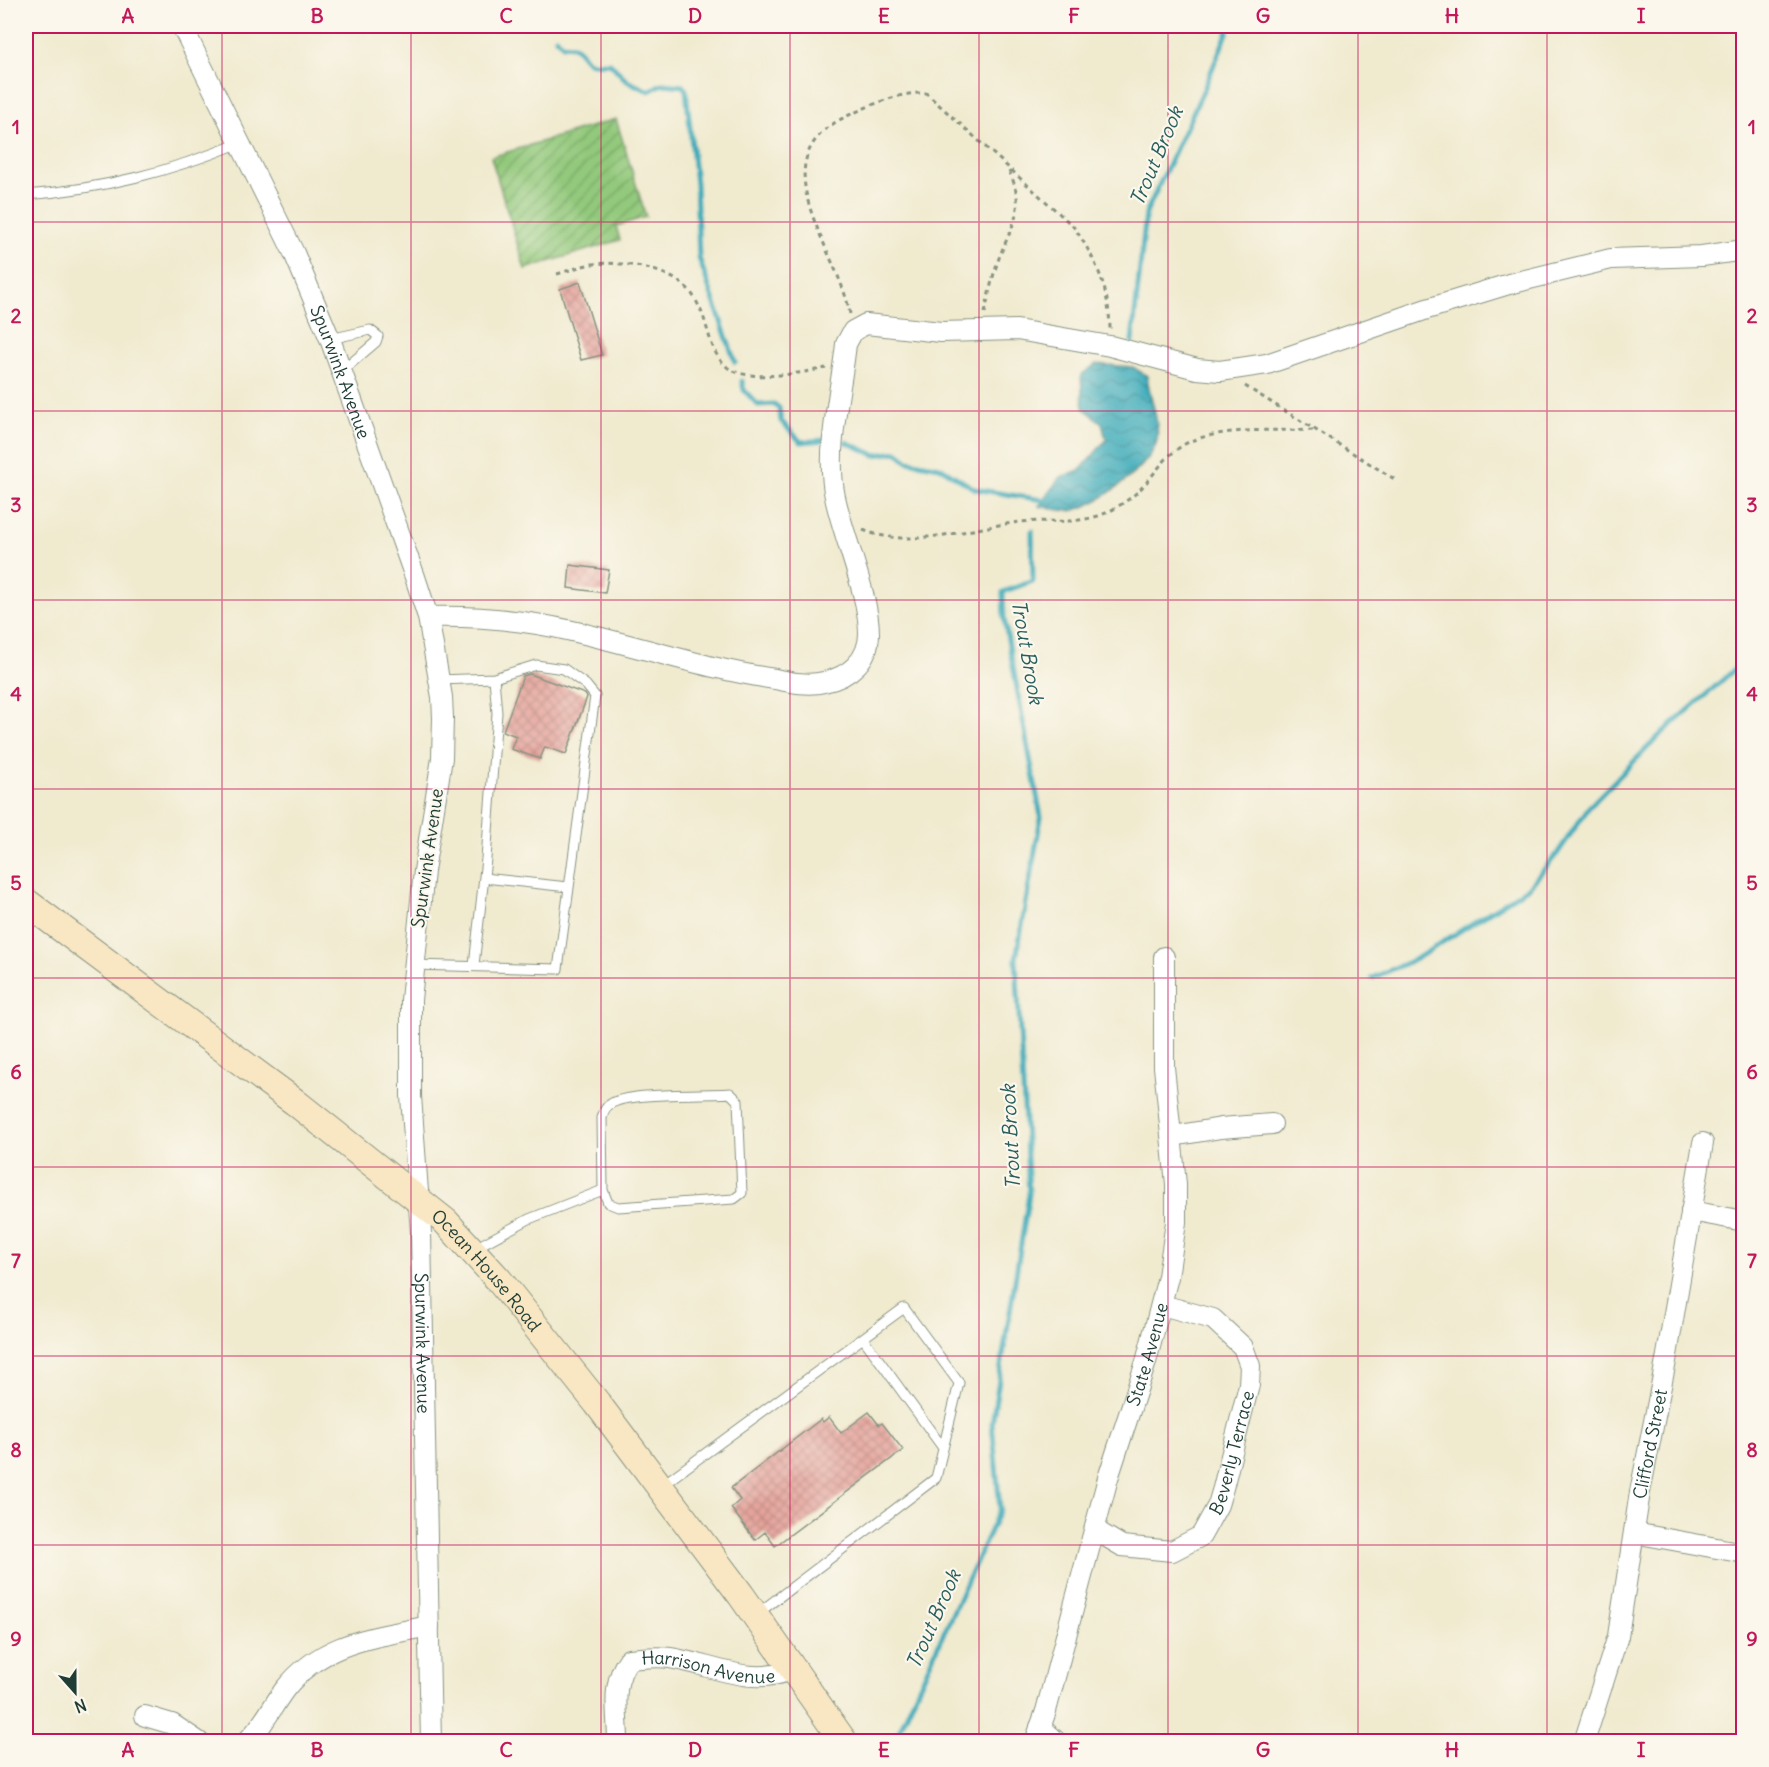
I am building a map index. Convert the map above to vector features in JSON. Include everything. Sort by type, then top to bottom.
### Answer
[{"type":"main road","name":"Ocean House Road","points":[[26,902],[295,1102],[446,1222],[473,1250],[597,1403],[755,1616],[844,1742]]},
{"type":"street","name":"Spurwink Avenue","points":[[182,26],[294,252],[330,339],[428,617],[439,680],[443,718],[442,758],[413,965],[411,1096],[419,1200],[431,1742]]},
{"type":"street","points":[[428,617],[465,616],[569,630],[742,675],[799,683],[822,683],[840,678],[854,669],[866,653],[869,633],[832,472],[832,444],[846,344],[853,331],[866,324],[941,332],[1017,330],[1110,346],[1197,369],[1220,371],[1267,364],[1478,293],[1611,259],[1702,256],[1743,250]]},
{"type":"street","name":"State Avenue","points":[[1037,1734],[1162,1305],[1176,1222],[1173,1136],[1164,1067],[1164,957]]},
{"type":"street","points":[[1173,1136],[1221,1128],[1272,1124]]},
{"type":"street","name":"Clifford Street","points":[[1584,1742],[1618,1636],[1634,1533],[1704,1143]]},
{"type":"street","points":[[1691,1211],[1743,1221]]},
{"type":"street","name":"Beverly Terrace","points":[[1095,1530],[1122,1546],[1172,1551],[1201,1536],[1218,1505],[1249,1385],[1250,1366],[1243,1347],[1213,1319],[1162,1305]]},
{"type":"street","points":[[1634,1533],[1743,1553]]},
{"type":"street","points":[[246,1742],[286,1688],[319,1656],[345,1644],[429,1626]]},
{"type":"street","name":"Harrison Avenue","points":[[618,1742],[616,1691],[619,1673],[629,1659],[658,1657],[733,1673],[765,1677],[792,1669]]},
{"type":"street","points":[[145,1716],[172,1724],[199,1742]]},
{"type":"street","points":[[1037,1734],[1057,1742]]},
{"type":"lane","points":[[26,195],[81,190],[190,163],[240,144]]},
{"type":"lane","points":[[330,339],[370,330],[378,336],[376,342],[342,371]]},
{"type":"lane","points":[[413,965],[558,969],[595,696],[586,685],[564,669],[536,665],[494,678],[439,680]]},
{"type":"lane","points":[[474,965],[484,878],[497,713],[494,678]]},
{"type":"lane","points":[[484,878],[568,887]]},
{"type":"lane","points":[[730,1094],[738,1101],[742,1193],[734,1199],[618,1207],[608,1203],[603,1190],[602,1118],[604,1108],[614,1102],[631,1098],[730,1094]]},
{"type":"lane","points":[[473,1250],[529,1219],[603,1190]]},
{"type":"lane","points":[[660,1487],[904,1308],[918,1326],[959,1383],[936,1478],[755,1616]]},
{"type":"lane","points":[[863,1338],[943,1448]]},
{"type":"path","points":[[853,331],[847,296],[810,209],[803,170],[806,152],[815,137],[827,126],[857,111],[911,92],[926,93],[1073,226],[1088,247],[1102,275],[1109,298],[1110,346]]},
{"type":"path","points":[[982,331],[996,267],[1013,227],[1019,198],[1008,169]]},
{"type":"path","points":[[556,274],[592,264],[616,264],[641,268],[685,286],[694,298],[716,355],[737,374],[755,376],[811,371],[844,361]]},
{"type":"path","points":[[1220,371],[1396,480]]},
{"type":"path","points":[[842,522],[874,535],[901,538],[1023,522],[1052,523],[1099,516],[1128,500],[1164,460],[1188,443],[1213,435],[1316,430]]},
{"type":"green space","points":[[616,119],[646,217],[616,226],[620,240],[525,269],[491,157]]},
{"type":"water","points":[[1096,364],[1133,367],[1147,376],[1158,433],[1153,450],[1124,482],[1086,506],[1067,511],[1039,506],[1059,478],[1081,469],[1106,440],[1102,423],[1083,408],[1081,375]]},
{"type":"building","points":[[580,282],[602,355],[581,360],[560,289]]},
{"type":"building","points":[[570,565],[609,570],[605,593],[568,588]]},
{"type":"building","points":[[530,674],[585,694],[587,697],[566,754],[545,747],[540,759],[511,749],[516,736],[503,731],[523,676]]},
{"type":"building","points":[[869,1412],[879,1425],[882,1423],[903,1450],[775,1546],[765,1532],[755,1540],[731,1508],[740,1500],[731,1488],[821,1419],[823,1422],[829,1417],[841,1433]]},
{"type":"waterway","name":"Trout Brook","points":[[1132,341],[1146,213],[1204,89],[1230,26]]},
{"type":"waterway","points":[[556,38],[563,45],[574,46],[590,62],[610,63],[627,81],[649,91],[662,84],[683,86],[686,90],[696,184],[699,258],[735,362]]},
{"type":"waterway","points":[[742,381],[744,390],[758,405],[774,404],[779,408],[781,421],[801,442],[825,440]]},
{"type":"waterway","points":[[846,442],[875,455],[897,452],[908,461],[940,467],[975,489],[1043,500]]},
{"type":"waterway","name":"Trout Brook","points":[[894,1742],[1000,1509],[992,1423],[1029,1194],[1016,959],[1041,817],[1004,618],[1003,592],[1033,581],[1032,531]]},
{"type":"waterway","points":[[1372,978],[1416,959],[1529,887],[1557,854],[1589,807],[1659,736],[1744,661]]}]
